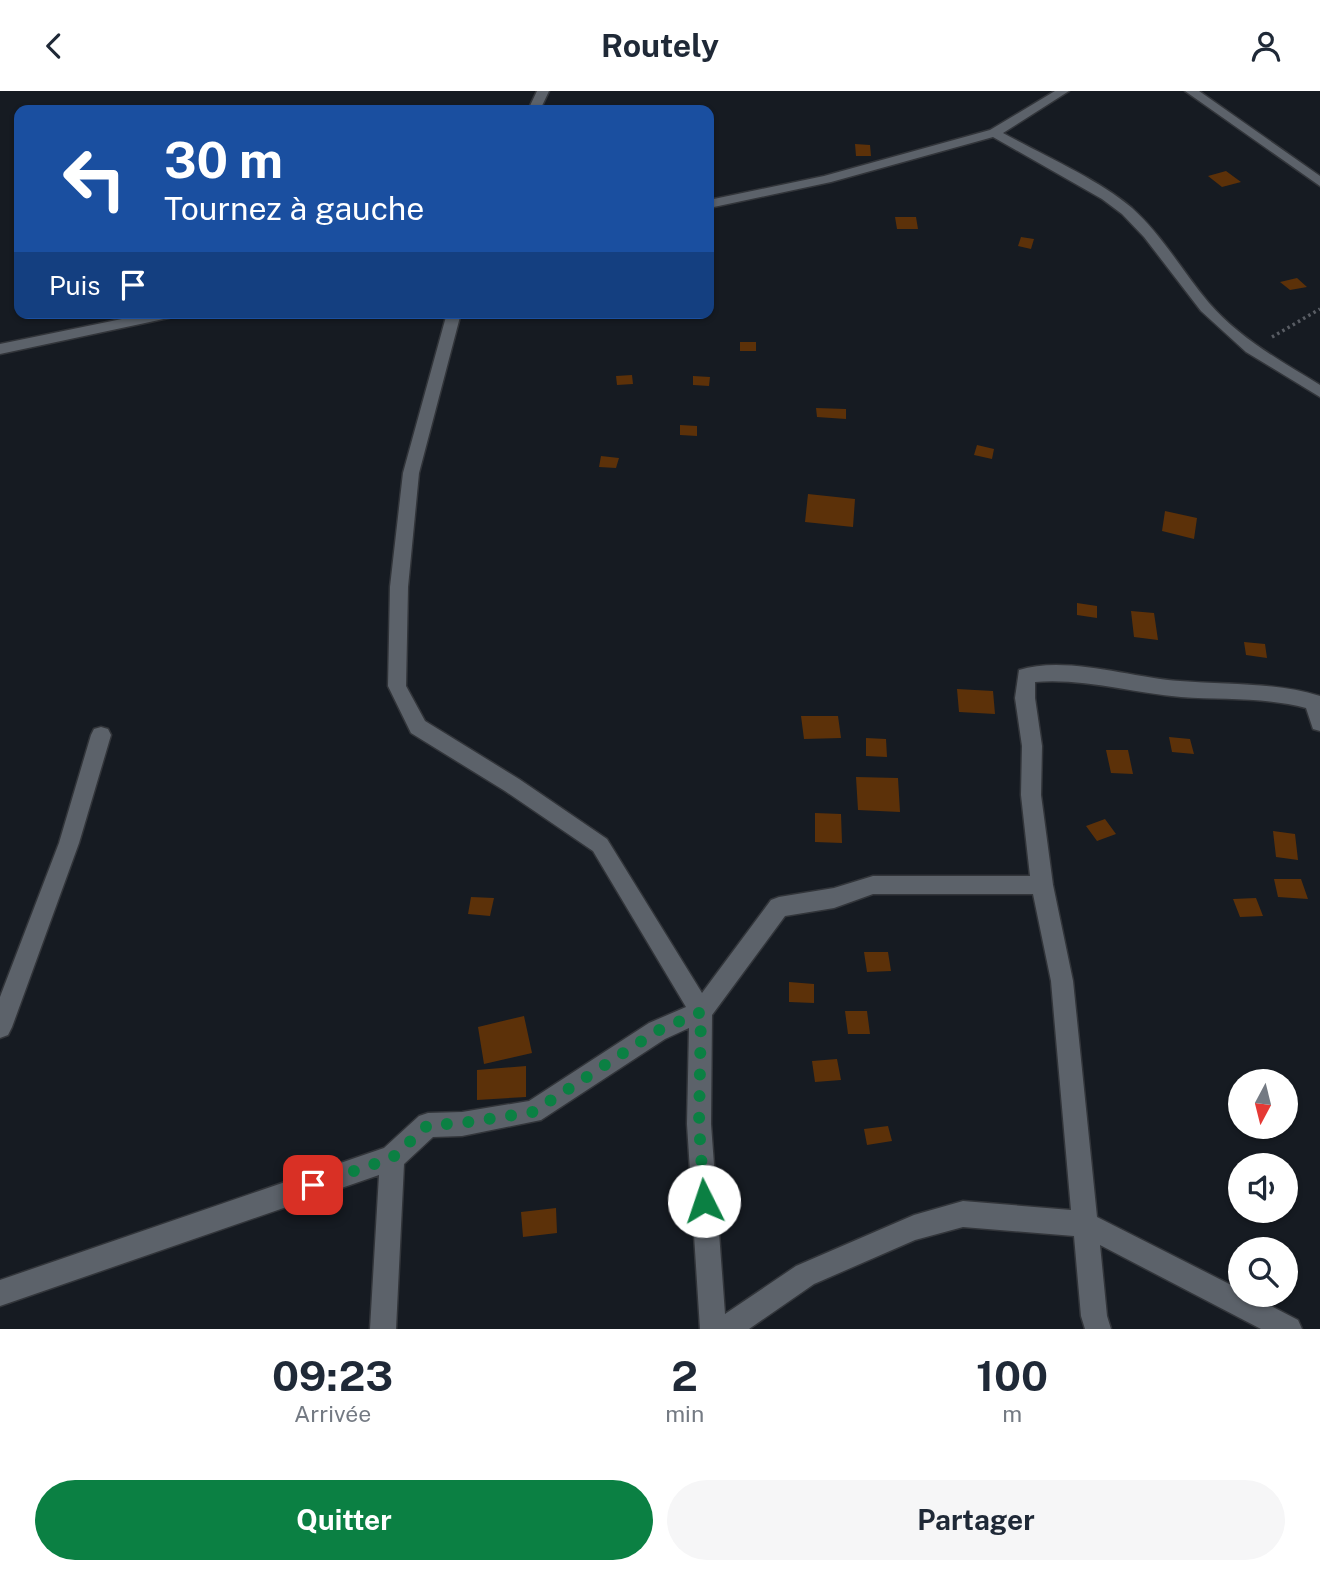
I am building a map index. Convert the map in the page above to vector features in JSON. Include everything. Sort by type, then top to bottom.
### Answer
[{"type":"street","points":[[714,203],[826,179],[994,134],[1063,91]]},
{"type":"street","points":[[1191,91],[1320,182]]},
{"type":"street","points":[[994,134],[1107,196],[1127,211],[1149,234],[1206,308],[1251,349],[1320,392]]},
{"type":"street","points":[[0,349],[144,319]]},
{"type":"street","points":[[452,319],[411,473],[399,587],[397,686],[418,727],[512,785],[600,845],[701,1012],[699,1124],[713,1329]]},
{"type":"street","points":[[1098,1329],[1094,1316],[1062,981],[1042,885],[1031,795],[1032,746],[1025,698],[1026,675],[1055,671],[1180,689],[1263,691],[1317,703],[1320,723]]},
{"type":"street","points":[[0,1027],[69,843],[101,736]]},
{"type":"street","points":[[0,1293],[392,1158],[428,1125],[462,1123],[533,1112],[657,1031],[701,1012],[779,907],[834,898],[873,885],[1042,885]]},
{"type":"street","points":[[383,1329],[392,1158]]},
{"type":"street","points":[[726,1329],[805,1275],[914,1228],[963,1214],[1085,1224],[1289,1329]]},
{"type":"path","points":[[1251,349],[1320,309]]},
{"type":"building","points":[[855,144],[870,145],[871,156],[856,156]]},
{"type":"building","points":[[1226,171],[1241,182],[1222,187],[1208,176]]},
{"type":"building","points":[[895,217],[916,217],[918,229],[897,229]]},
{"type":"building","points":[[1021,237],[1034,239],[1031,249],[1018,246]]},
{"type":"building","points":[[1297,278],[1307,287],[1290,290],[1280,282]]},
{"type":"building","points":[[740,342],[756,342],[756,351],[740,351]]},
{"type":"building","points":[[632,375],[633,384],[617,385],[616,376]]},
{"type":"building","points":[[693,376],[710,377],[709,386],[693,385]]},
{"type":"building","points":[[816,408],[846,409],[846,419],[817,417]]},
{"type":"building","points":[[680,425],[697,426],[697,436],[680,435]]},
{"type":"building","points":[[977,445],[994,449],[992,459],[974,455]]},
{"type":"building","points":[[601,456],[619,458],[616,468],[599,467]]},
{"type":"building","points":[[808,494],[855,499],[853,527],[805,522]]},
{"type":"building","points":[[1165,511],[1197,518],[1194,539],[1162,531]]},
{"type":"building","points":[[1077,603],[1097,606],[1097,618],[1077,615]]},
{"type":"building","points":[[1131,611],[1154,613],[1158,640],[1134,637]]},
{"type":"building","points":[[1244,642],[1265,644],[1267,658],[1246,655]]},
{"type":"building","points":[[957,689],[993,691],[995,714],[959,712]]},
{"type":"building","points":[[801,716],[838,716],[841,738],[804,739]]},
{"type":"building","points":[[1169,737],[1190,739],[1194,754],[1172,752]]},
{"type":"building","points":[[866,738],[886,739],[887,757],[866,756]]},
{"type":"building","points":[[1106,750],[1128,750],[1133,774],[1111,773]]},
{"type":"building","points":[[856,777],[898,778],[900,812],[858,810]]},
{"type":"building","points":[[815,813],[841,814],[842,843],[815,842]]},
{"type":"building","points":[[1105,819],[1116,834],[1097,841],[1086,826]]},
{"type":"building","points":[[1273,831],[1295,834],[1298,860],[1276,857]]},
{"type":"building","points":[[1274,879],[1301,879],[1308,899],[1278,897]]},
{"type":"building","points":[[471,897],[494,898],[490,916],[468,914]]},
{"type":"building","points":[[1256,898],[1263,916],[1240,917],[1233,899]]},
{"type":"building","points":[[864,952],[888,952],[891,971],[867,972]]},
{"type":"building","points":[[789,982],[814,984],[814,1003],[789,1002]]},
{"type":"building","points":[[845,1011],[867,1011],[870,1034],[848,1034]]},
{"type":"building","points":[[524,1016],[532,1053],[484,1064],[478,1027]]},
{"type":"building","points":[[837,1059],[841,1080],[815,1082],[812,1061]]},
{"type":"building","points":[[526,1066],[526,1097],[477,1100],[477,1070]]},
{"type":"building","points":[[888,1126],[892,1141],[867,1145],[864,1129]]},
{"type":"building","points":[[556,1208],[557,1233],[523,1237],[521,1212]]},
{"type":"route","points":[[313,1185],[392,1158],[428,1125],[462,1123],[533,1112],[657,1031],[701,1012],[699,1124],[704,1201]]}]
